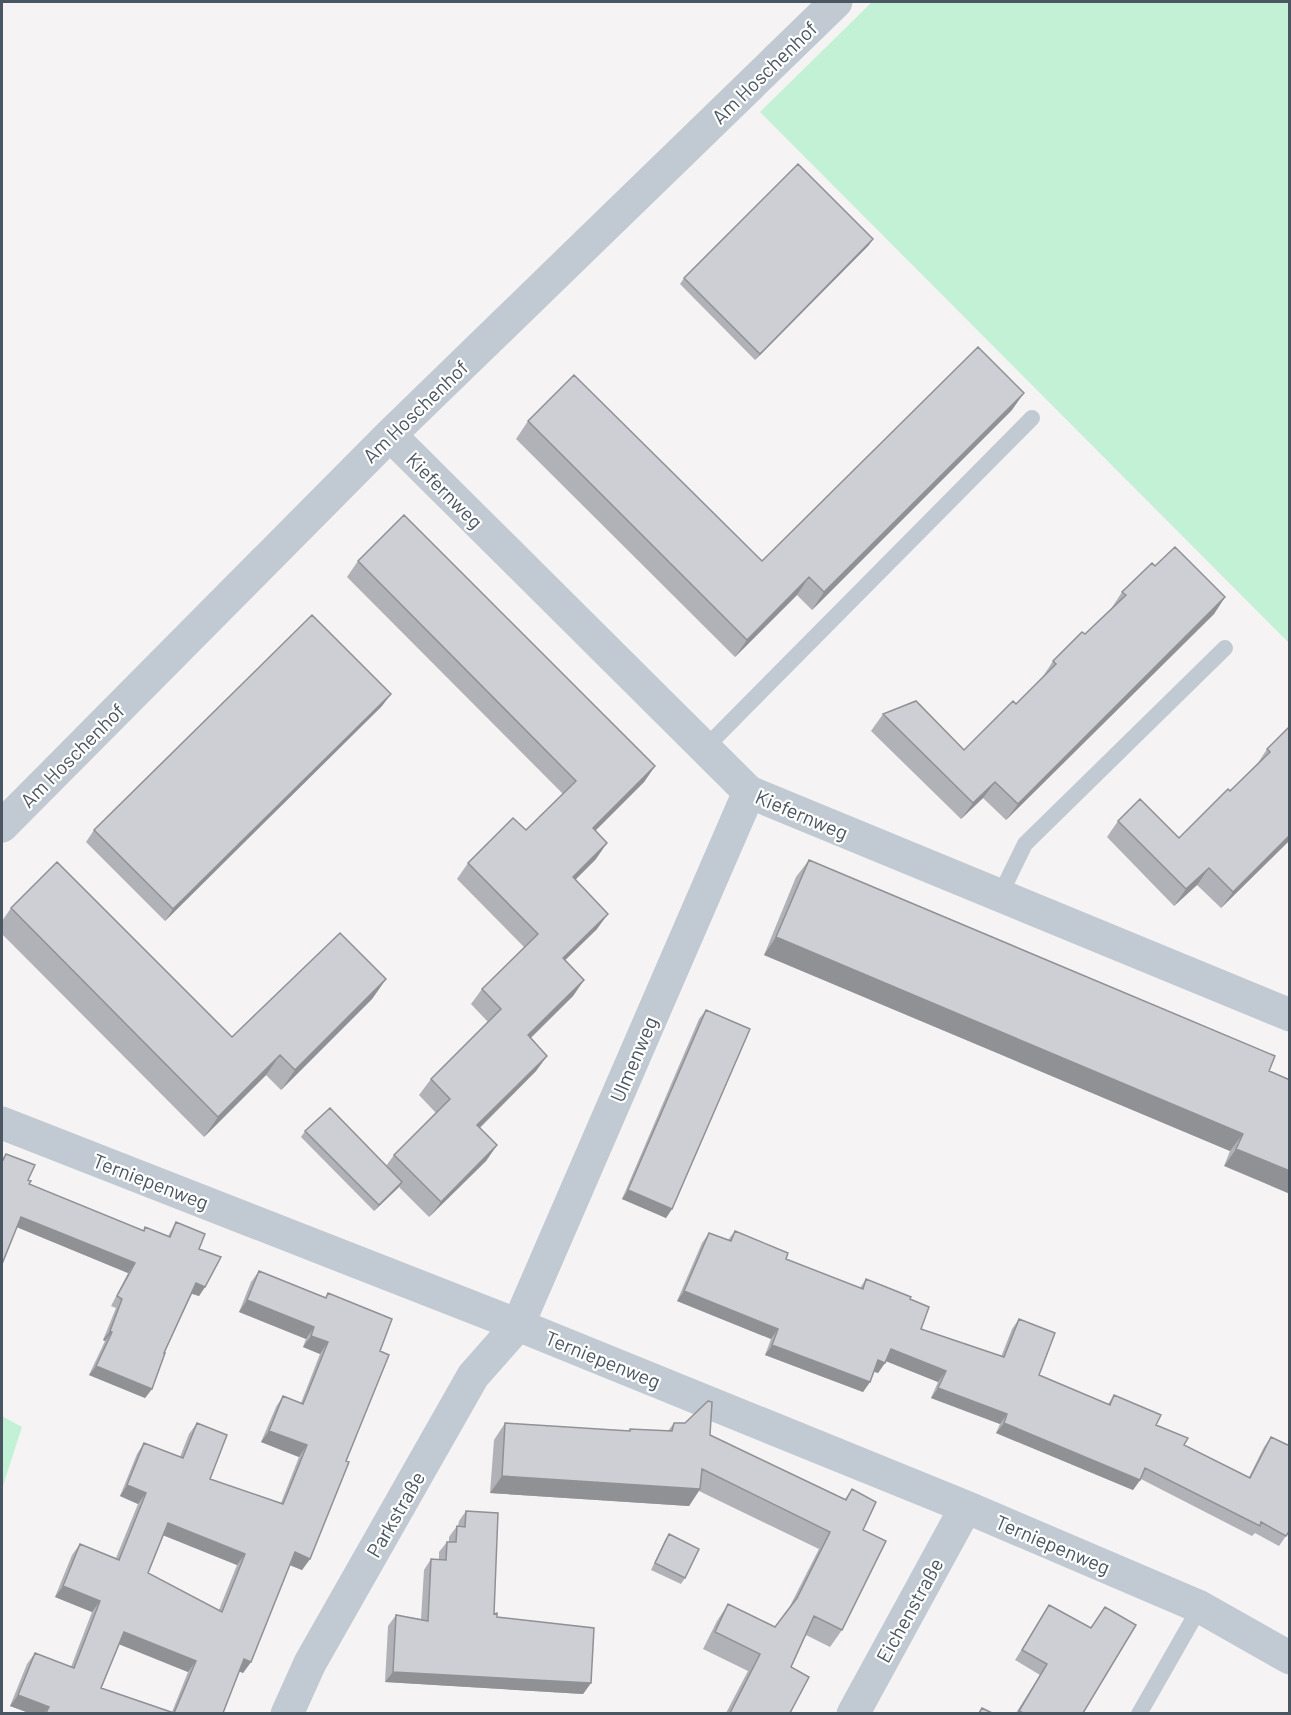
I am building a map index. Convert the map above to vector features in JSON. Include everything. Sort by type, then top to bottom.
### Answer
[{"type":"street","name":"Am Hoschenhof","points":[[2,826],[390,435],[836,2]]},
{"type":"street","name":"Kiefernweg","points":[[390,435],[749,792],[1290,1015]]},
{"type":"street","name":"Ulmenweg","points":[[518,1325],[749,792]]},
{"type":"street","name":"Terniepenweg","points":[[2,1123],[518,1325],[966,1507],[1200,1607],[1290,1658]]},
{"type":"street","name":"Parkstraße","points":[[287,1713],[310,1663],[473,1376],[518,1325]]},
{"type":"street","name":"Eichenstraße","points":[[853,1713],[966,1507]]},
{"type":"lane","points":[[704,749],[1032,418]]},
{"type":"lane","points":[[1000,895],[1025,844],[1225,648]]},
{"type":"lane","points":[[1139,1713],[1200,1607]]},
{"type":"green space","points":[[872,2],[1289,2],[1289,643],[760,112]]},
{"type":"green space","points":[[2,1416],[22,1427],[2,1489]]},
{"type":"building","points":[[798,164],[873,239],[760,354],[684,278]]},
{"type":"building","points":[[978,347],[1024,393],[824,592],[809,577],[747,640],[528,421],[574,375],[762,561]]},
{"type":"building","points":[[404,515],[655,766],[593,828],[607,843],[573,877],[608,914],[563,958],[584,980],[528,1035],[547,1056],[477,1125],[497,1145],[441,1202],[394,1155],[450,1099],[431,1079],[501,1009],[482,989],[538,934],[468,863],[513,818],[526,830],[576,781],[358,561]]},
{"type":"building","points":[[1175,547],[1225,597],[1018,804],[995,782],[973,803],[883,714],[916,701],[964,750],[1013,701],[1016,704],[1056,664],[1053,661],[1082,632],[1085,634],[1126,595],[1122,592],[1152,563],[1155,566]]},
{"type":"building","points":[[312,615],[391,694],[173,909],[94,830]]},
{"type":"building","points":[[1290,726],[1290,835],[1233,892],[1209,868],[1186,889],[1118,821],[1140,799],[1179,838],[1228,789],[1230,791],[1270,752],[1267,749]]},
{"type":"building","points":[[809,860],[1275,1056],[1269,1071],[1290,1080],[1290,1171],[1236,1149],[1243,1134],[776,937]]},
{"type":"building","points":[[57,862],[232,1037],[340,933],[386,979],[295,1070],[280,1055],[218,1117],[11,908]]},
{"type":"building","points":[[706,1010],[750,1029],[672,1209],[628,1190]]},
{"type":"building","points":[[330,1108],[402,1182],[379,1205],[305,1131]]},
{"type":"building","points":[[6,1154],[35,1165],[28,1180],[31,1181],[29,1184],[144,1231],[145,1227],[170,1237],[176,1222],[205,1234],[199,1249],[221,1257],[205,1287],[196,1283],[164,1353],[152,1389],[96,1366],[112,1332],[110,1331],[122,1299],[117,1296],[135,1263],[21,1217],[2,1264],[2,1162]]},
{"type":"building","points":[[735,1231],[788,1253],[786,1259],[863,1289],[866,1279],[911,1297],[910,1299],[929,1307],[921,1329],[1004,1357],[1019,1319],[1055,1333],[1039,1375],[1110,1405],[1114,1395],[1161,1415],[1156,1425],[1188,1438],[1184,1445],[1250,1478],[1271,1437],[1290,1446],[1290,1530],[1286,1536],[1261,1522],[1260,1526],[1145,1468],[1140,1480],[1004,1423],[1007,1414],[938,1388],[946,1371],[891,1349],[885,1363],[878,1360],[870,1382],[772,1345],[778,1329],[684,1291],[709,1233],[731,1241]]},
{"type":"building","points":[[259,1271],[326,1298],[328,1293],[392,1319],[380,1351],[389,1355],[346,1461],[349,1462],[310,1559],[295,1552],[251,1662],[244,1659],[223,1713],[174,1713],[46,1713],[49,1707],[18,1695],[35,1653],[74,1668],[100,1601],[63,1586],[80,1544],[119,1560],[146,1493],[127,1485],[144,1443],[183,1458],[197,1423],[227,1435],[210,1479],[283,1504],[307,1445],[269,1431],[283,1396],[303,1404],[328,1342],[311,1336],[314,1327],[247,1300]],"holes":[[[168,1523],[245,1554],[222,1612],[148,1573]],[[124,1632],[196,1661],[174,1713],[101,1688]]]},
{"type":"building","points":[[708,1401],[712,1402],[710,1435],[846,1500],[852,1489],[876,1502],[863,1530],[886,1541],[842,1630],[814,1616],[791,1667],[809,1677],[790,1713],[730,1713],[760,1654],[715,1632],[728,1604],[775,1627],[797,1598],[830,1532],[702,1469],[700,1489],[502,1476],[505,1423],[630,1431],[630,1429],[672,1431],[674,1423],[685,1423]]},
{"type":"building","points":[[466,1511],[498,1513],[494,1614],[497,1613],[497,1617],[594,1628],[591,1683],[393,1672],[396,1615],[428,1621],[431,1559],[446,1560],[447,1542],[456,1542],[457,1526],[465,1527]]},
{"type":"building","points":[[669,1534],[699,1549],[685,1578],[655,1563]]},
{"type":"building","points":[[1049,1605],[1091,1628],[1105,1607],[1136,1625],[1083,1713],[1023,1713],[1019,1711],[1047,1664],[1022,1650]]},
{"type":"building","points":[[982,1708],[992,1713],[979,1713]]}]
